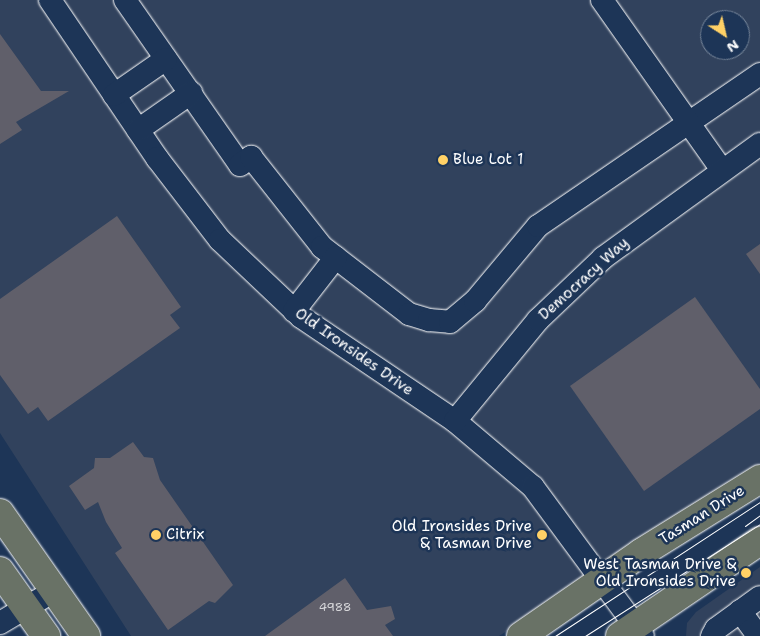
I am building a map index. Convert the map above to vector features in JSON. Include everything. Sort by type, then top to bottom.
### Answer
[{"type":"main road","name":"Tasman Drive","points":[[521,636],[603,579],[760,478]]},
{"type":"main road","points":[[0,513],[86,636]]},
{"type":"main road","points":[[633,632],[760,541]]},
{"type":"main road","points":[[0,571],[46,636]]},
{"type":"street","name":"Old Ironsides Drive","points":[[50,0],[138,130],[220,240],[294,310],[455,421],[533,487],[603,579],[633,632]]},
{"type":"street","points":[[125,0],[240,165],[251,157],[297,218],[336,257],[409,314],[450,322],[476,301],[538,226],[760,74]]},
{"type":"street","points":[[602,0],[722,170]]},
{"type":"street","points":[[114,95],[166,59]]},
{"type":"street","points":[[138,130],[191,93]]},
{"type":"street","name":"Democracy Way","points":[[455,421],[514,346],[551,306],[603,258],[760,144]]},
{"type":"street","points":[[294,310],[336,257]]},
{"type":"street","points":[[0,623],[24,606],[54,591]]},
{"type":"street","points":[[712,636],[716,629],[760,597]]},
{"type":"street","points":[[740,611],[758,636]]},
{"type":"shaded area","points":[[0,0],[760,0],[760,472],[499,636],[131,636],[0,433]]},
{"type":"shaded area","points":[[760,567],[760,636],[686,636],[687,623],[696,612]]},
{"type":"building","points":[[0,34],[41,91],[69,91],[16,122],[22,130],[0,144]]},
{"type":"building","points":[[117,216],[181,307],[170,315],[180,328],[48,421],[38,407],[28,414],[0,375],[0,299]]},
{"type":"building","points":[[760,244],[760,274],[746,254]]},
{"type":"building","points":[[695,297],[760,389],[760,409],[644,491],[570,386]]},
{"type":"building","name":"Citrix","points":[[133,442],[144,457],[153,458],[160,480],[233,585],[215,603],[209,601],[168,630],[115,553],[122,548],[106,522],[98,502],[85,510],[69,486],[94,468],[95,458],[110,458]]},
{"type":"building","points":[[345,578],[367,610],[391,606],[395,619],[385,625],[393,636],[265,636]]},
{"type":"tram line","points":[[555,636],[760,502]]},
{"type":"tram line","points":[[745,526],[760,515]]},
{"type":"tram line","points":[[585,636],[760,524]]},
{"type":"place","name":"Blue Lot 1","points":[[443,160]]},
{"type":"place","name":"Citrix","points":[[156,535]]},
{"type":"place","name":"Old Ironsides Drive & Tasman Drive","points":[[542,535]]},
{"type":"place","name":"West Tasman Drive & Old Ironsides Drive","points":[[746,573]]}]
